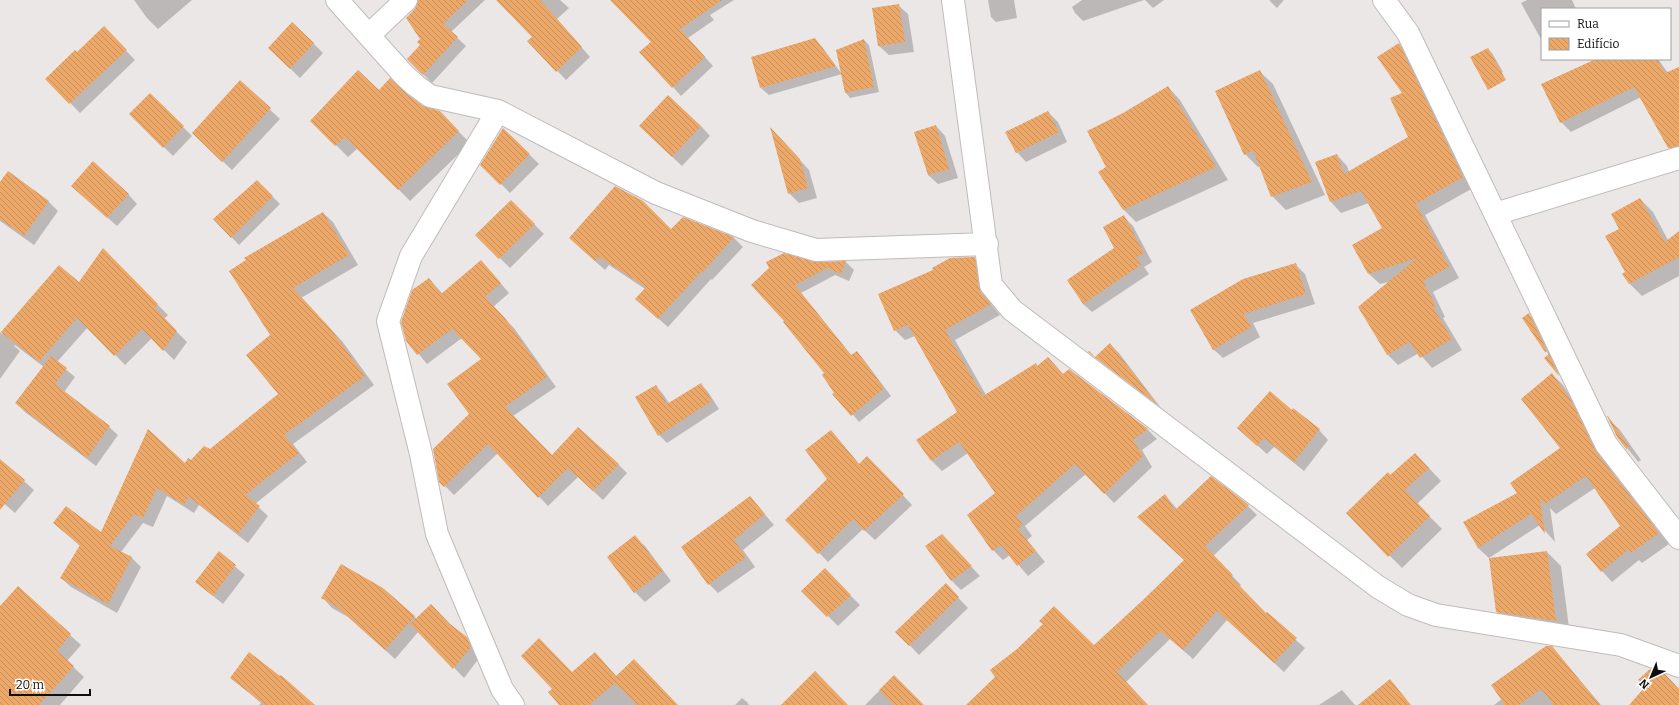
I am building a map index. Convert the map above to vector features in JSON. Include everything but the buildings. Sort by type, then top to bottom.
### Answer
[{"type":"street","points":[[337,0],[404,75],[430,96],[498,111],[656,193],[752,231],[816,250],[987,244]]},
{"type":"street","points":[[369,35],[406,0]]},
{"type":"street","points":[[953,0],[987,244],[991,285],[1012,310],[1378,587],[1408,604],[1436,615],[1621,645],[1679,666]]},
{"type":"street","points":[[1384,0],[1408,33],[1606,444],[1679,538]]},
{"type":"street","points":[[498,111],[411,256],[388,321],[421,454],[438,534],[502,689],[513,705]]},
{"type":"street","points":[[1495,214],[1679,158]]}]
